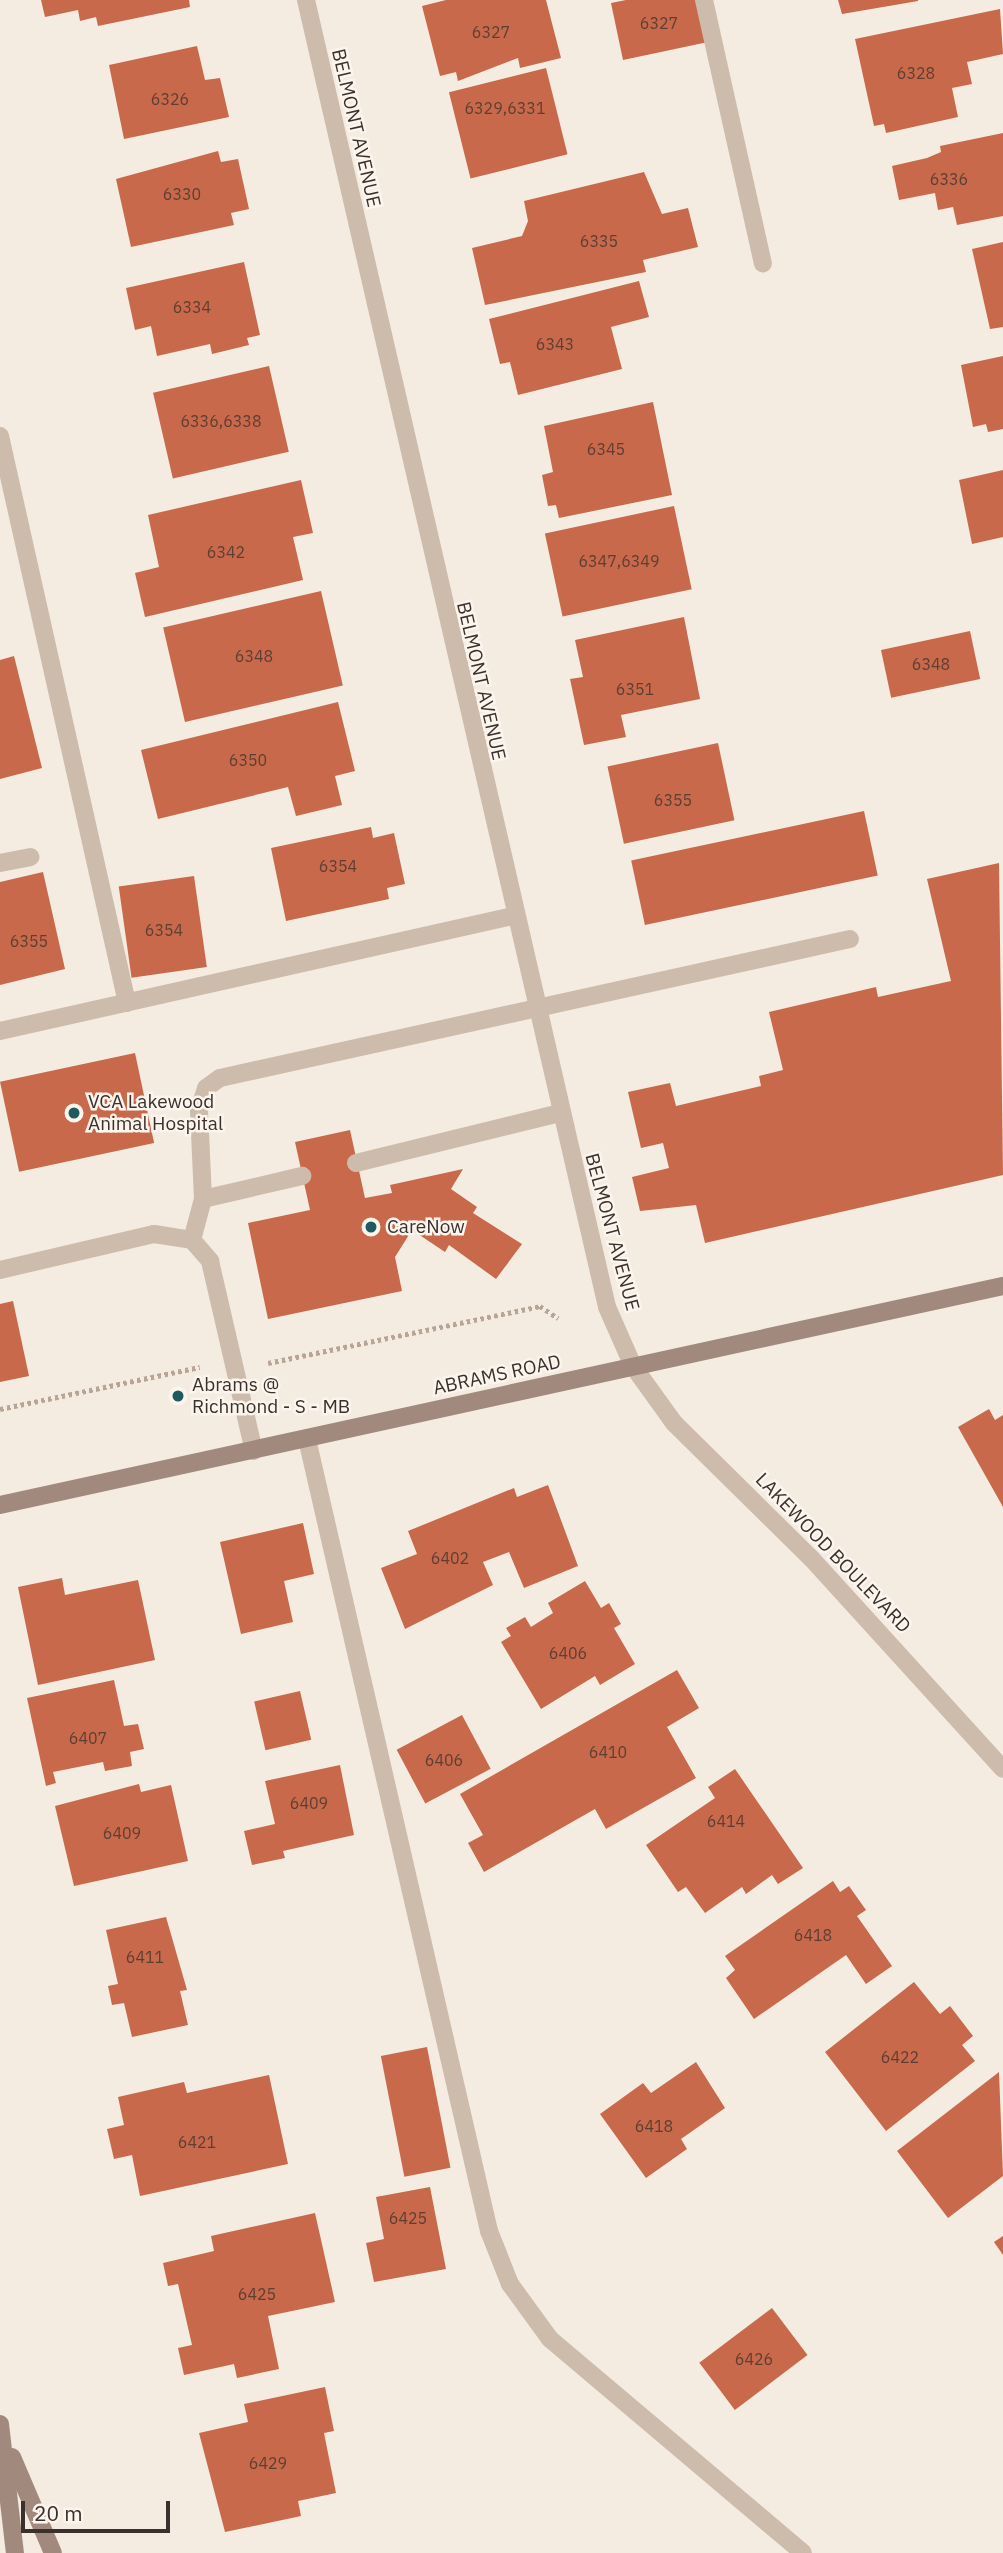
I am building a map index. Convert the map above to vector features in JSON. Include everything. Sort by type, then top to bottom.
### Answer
[{"type":"main road","name":"ABRAMS ROAD","points":[[0,1505],[1003,1286]]},
{"type":"main road","points":[[2,2432],[15,2553]]},
{"type":"main road","points":[[2,2432],[53,2553]]},
{"type":"street","name":"BELMONT AVENUE","points":[[306,0],[560,1113],[607,1307],[634,1366]]},
{"type":"street","points":[[704,0],[763,262]]},
{"type":"street","points":[[0,436],[127,1003]]},
{"type":"street","points":[[0,863],[30,857]]},
{"type":"street","points":[[0,1031],[513,916]]},
{"type":"street","points":[[192,1240],[203,1199],[199,1110],[206,1088],[220,1078],[849,939]]},
{"type":"street","points":[[356,1163],[560,1113]]},
{"type":"street","points":[[203,1199],[302,1176]]},
{"type":"street","points":[[0,1270],[154,1234],[192,1240],[210,1261],[254,1451]]},
{"type":"street","name":"LAKEWOOD BOULEVARD","points":[[634,1366],[674,1423],[811,1558],[1003,1769]]},
{"type":"street","points":[[307,1439],[489,2231],[510,2284],[550,2339],[803,2553]]},
{"type":"path","points":[[253,1366],[540,1306],[558,1318]]},
{"type":"path","points":[[0,1409],[214,1364]]},
{"type":"building","points":[[41,0],[189,0],[190,7],[98,26],[96,17],[80,21],[78,10],[45,17]]},
{"type":"building","points":[[446,0],[546,0],[561,58],[520,68],[518,58],[458,81],[456,72],[440,76],[422,6]]},
{"type":"building","points":[[626,0],[699,0],[708,42],[623,60],[611,3]]},
{"type":"building","points":[[838,0],[918,0],[918,1],[842,14]]},
{"type":"building","points":[[1000,9],[1003,54],[967,62],[972,84],[952,88],[958,117],[886,133],[884,124],[874,126],[855,39]]},
{"type":"building","points":[[197,46],[205,80],[220,78],[229,117],[124,139],[109,65]]},
{"type":"building","points":[[546,68],[568,154],[471,179],[449,92]]},
{"type":"building","points":[[1003,133],[1003,216],[957,225],[953,207],[938,210],[935,193],[899,200],[892,166],[927,158],[941,152],[940,146]]},
{"type":"building","points":[[218,151],[221,162],[238,159],[249,209],[231,213],[234,225],[131,247],[116,179]]},
{"type":"building","points":[[644,172],[662,214],[688,208],[698,247],[643,260],[646,272],[485,305],[472,248],[522,236],[528,221],[524,201]]},
{"type":"building","points":[[1003,242],[1003,327],[990,329],[972,249]]},
{"type":"building","points":[[244,262],[260,335],[247,338],[249,345],[212,354],[210,344],[157,356],[151,326],[135,330],[126,288]]},
{"type":"building","points":[[639,281],[649,317],[611,327],[622,369],[518,395],[510,362],[500,364],[489,319]]},
{"type":"building","points":[[1003,356],[1003,429],[988,432],[986,424],[973,427],[961,365]]},
{"type":"building","points":[[269,366],[289,452],[173,479],[153,393]]},
{"type":"building","points":[[653,402],[672,495],[559,518],[556,505],[548,506],[542,475],[553,472],[544,426]]},
{"type":"building","points":[[1003,470],[1003,537],[972,544],[959,480]]},
{"type":"building","points":[[301,480],[313,533],[293,537],[303,580],[145,617],[135,573],[159,567],[148,515]]},
{"type":"building","points":[[674,506],[692,589],[563,617],[545,533]]},
{"type":"building","points":[[321,591],[343,686],[185,722],[163,627]]},
{"type":"building","points":[[684,617],[700,699],[621,715],[626,737],[584,745],[570,679],[583,677],[575,640]]},
{"type":"building","points":[[970,631],[980,679],[891,698],[881,650]]},
{"type":"building","points":[[14,656],[42,768],[0,779],[0,660]]},
{"type":"building","points":[[338,702],[355,771],[335,776],[342,805],[296,816],[288,787],[158,819],[141,750]]},
{"type":"building","points":[[718,743],[734,820],[624,844],[607,766]]},
{"type":"building","points":[[864,811],[878,876],[645,925],[631,860]]},
{"type":"building","points":[[371,827],[373,838],[394,833],[405,884],[387,888],[389,899],[286,921],[271,848]]},
{"type":"building","points":[[999,863],[1003,1175],[705,1243],[696,1205],[640,1211],[632,1177],[669,1168],[663,1143],[641,1148],[628,1092],[670,1083],[676,1106],[761,1086],[759,1076],[783,1070],[769,1012],[876,987],[878,997],[951,981],[927,879]]},
{"type":"building","points":[[43,872],[65,969],[0,985],[0,882]]},
{"type":"building","points":[[194,876],[207,967],[132,978],[119,887]]},
{"type":"building","name":"VCA Lakewood Animal Hospital","points":[[135,1053],[154,1143],[19,1172],[0,1082]]},
{"type":"building","name":"CareNow","points":[[350,1130],[365,1198],[392,1193],[390,1185],[463,1169],[451,1189],[477,1207],[473,1213],[522,1244],[496,1279],[449,1245],[445,1252],[412,1230],[395,1257],[402,1291],[268,1319],[248,1223],[310,1210],[295,1142]]},
{"type":"building","points":[[13,1301],[29,1376],[0,1382],[0,1304]]},
{"type":"building","points":[[989,1409],[995,1420],[1003,1415],[1003,1507],[958,1427]]},
{"type":"building","points":[[548,1485],[578,1566],[524,1588],[509,1552],[483,1562],[493,1585],[405,1629],[381,1568],[417,1554],[408,1531],[514,1488],[517,1497]]},
{"type":"building","points":[[303,1523],[314,1574],[284,1581],[293,1622],[241,1634],[220,1542]]},
{"type":"building","points":[[62,1578],[65,1595],[138,1580],[155,1660],[38,1685],[18,1587]]},
{"type":"building","points":[[585,1581],[601,1608],[609,1603],[621,1624],[614,1628],[635,1664],[600,1685],[595,1676],[541,1709],[501,1642],[511,1636],[506,1628],[525,1617],[531,1627],[553,1613],[548,1603]]},
{"type":"building","points":[[677,1670],[699,1708],[667,1727],[696,1778],[606,1829],[595,1809],[484,1872],[468,1843],[483,1835],[460,1794]]},
{"type":"building","points":[[114,1680],[124,1726],[138,1724],[144,1749],[130,1752],[132,1766],[105,1771],[103,1762],[53,1772],[56,1783],[46,1786],[27,1698]]},
{"type":"building","points":[[300,1691],[311,1740],[265,1750],[254,1702]]},
{"type":"building","points":[[462,1715],[491,1769],[425,1804],[397,1750]]},
{"type":"building","points":[[340,1765],[354,1835],[283,1851],[285,1858],[252,1865],[244,1831],[275,1824],[265,1781]]},
{"type":"building","points":[[735,1769],[803,1868],[778,1884],[772,1875],[746,1894],[742,1887],[705,1913],[686,1887],[678,1892],[646,1845],[715,1798],[708,1787]]},
{"type":"building","points":[[139,1784],[141,1792],[171,1785],[188,1861],[74,1886],[55,1806]]},
{"type":"building","points":[[833,1881],[840,1892],[849,1886],[866,1910],[857,1916],[892,1966],[866,1984],[846,1955],[754,2019],[726,1978],[735,1970],[725,1956]]},
{"type":"building","points":[[166,1917],[187,1990],[180,1991],[188,2025],[132,2037],[124,2003],[112,2005],[108,1986],[118,1984],[106,1930]]},
{"type":"building","points":[[914,1982],[940,2014],[950,2006],[973,2036],[962,2045],[975,2061],[886,2131],[825,2052]]},
{"type":"building","points":[[427,2047],[450,2168],[404,2177],[381,2056]]},
{"type":"building","points":[[696,2062],[725,2108],[681,2139],[687,2149],[646,2178],[600,2114],[643,2083],[651,2093]]},
{"type":"building","points":[[999,2072],[1003,2176],[948,2218],[897,2151]]},
{"type":"building","points":[[269,2075],[288,2164],[140,2196],[132,2155],[114,2159],[107,2129],[124,2125],[118,2097],[184,2082],[187,2093]]},
{"type":"building","points":[[430,2187],[446,2269],[374,2282],[366,2243],[384,2239],[376,2197]]},
{"type":"building","points":[[315,2213],[335,2302],[268,2316],[279,2369],[237,2378],[234,2364],[184,2375],[178,2348],[192,2345],[178,2284],[168,2286],[163,2263],[214,2251],[211,2236]]},
{"type":"building","points":[[1003,2236],[1003,2255],[994,2242]]},
{"type":"building","points":[[772,2308],[808,2355],[735,2410],[699,2363]]},
{"type":"building","points":[[325,2387],[334,2431],[324,2433],[336,2493],[298,2501],[301,2516],[225,2532],[199,2433],[248,2422],[244,2404]]},
{"type":"place","name":"VCA Lakewood Animal Hospital","points":[[74,1113]]},
{"type":"place","name":"CareNow","points":[[371,1227]]},
{"type":"place","name":"Abrams @ Richmond - S - MB","points":[[178,1396]]}]
